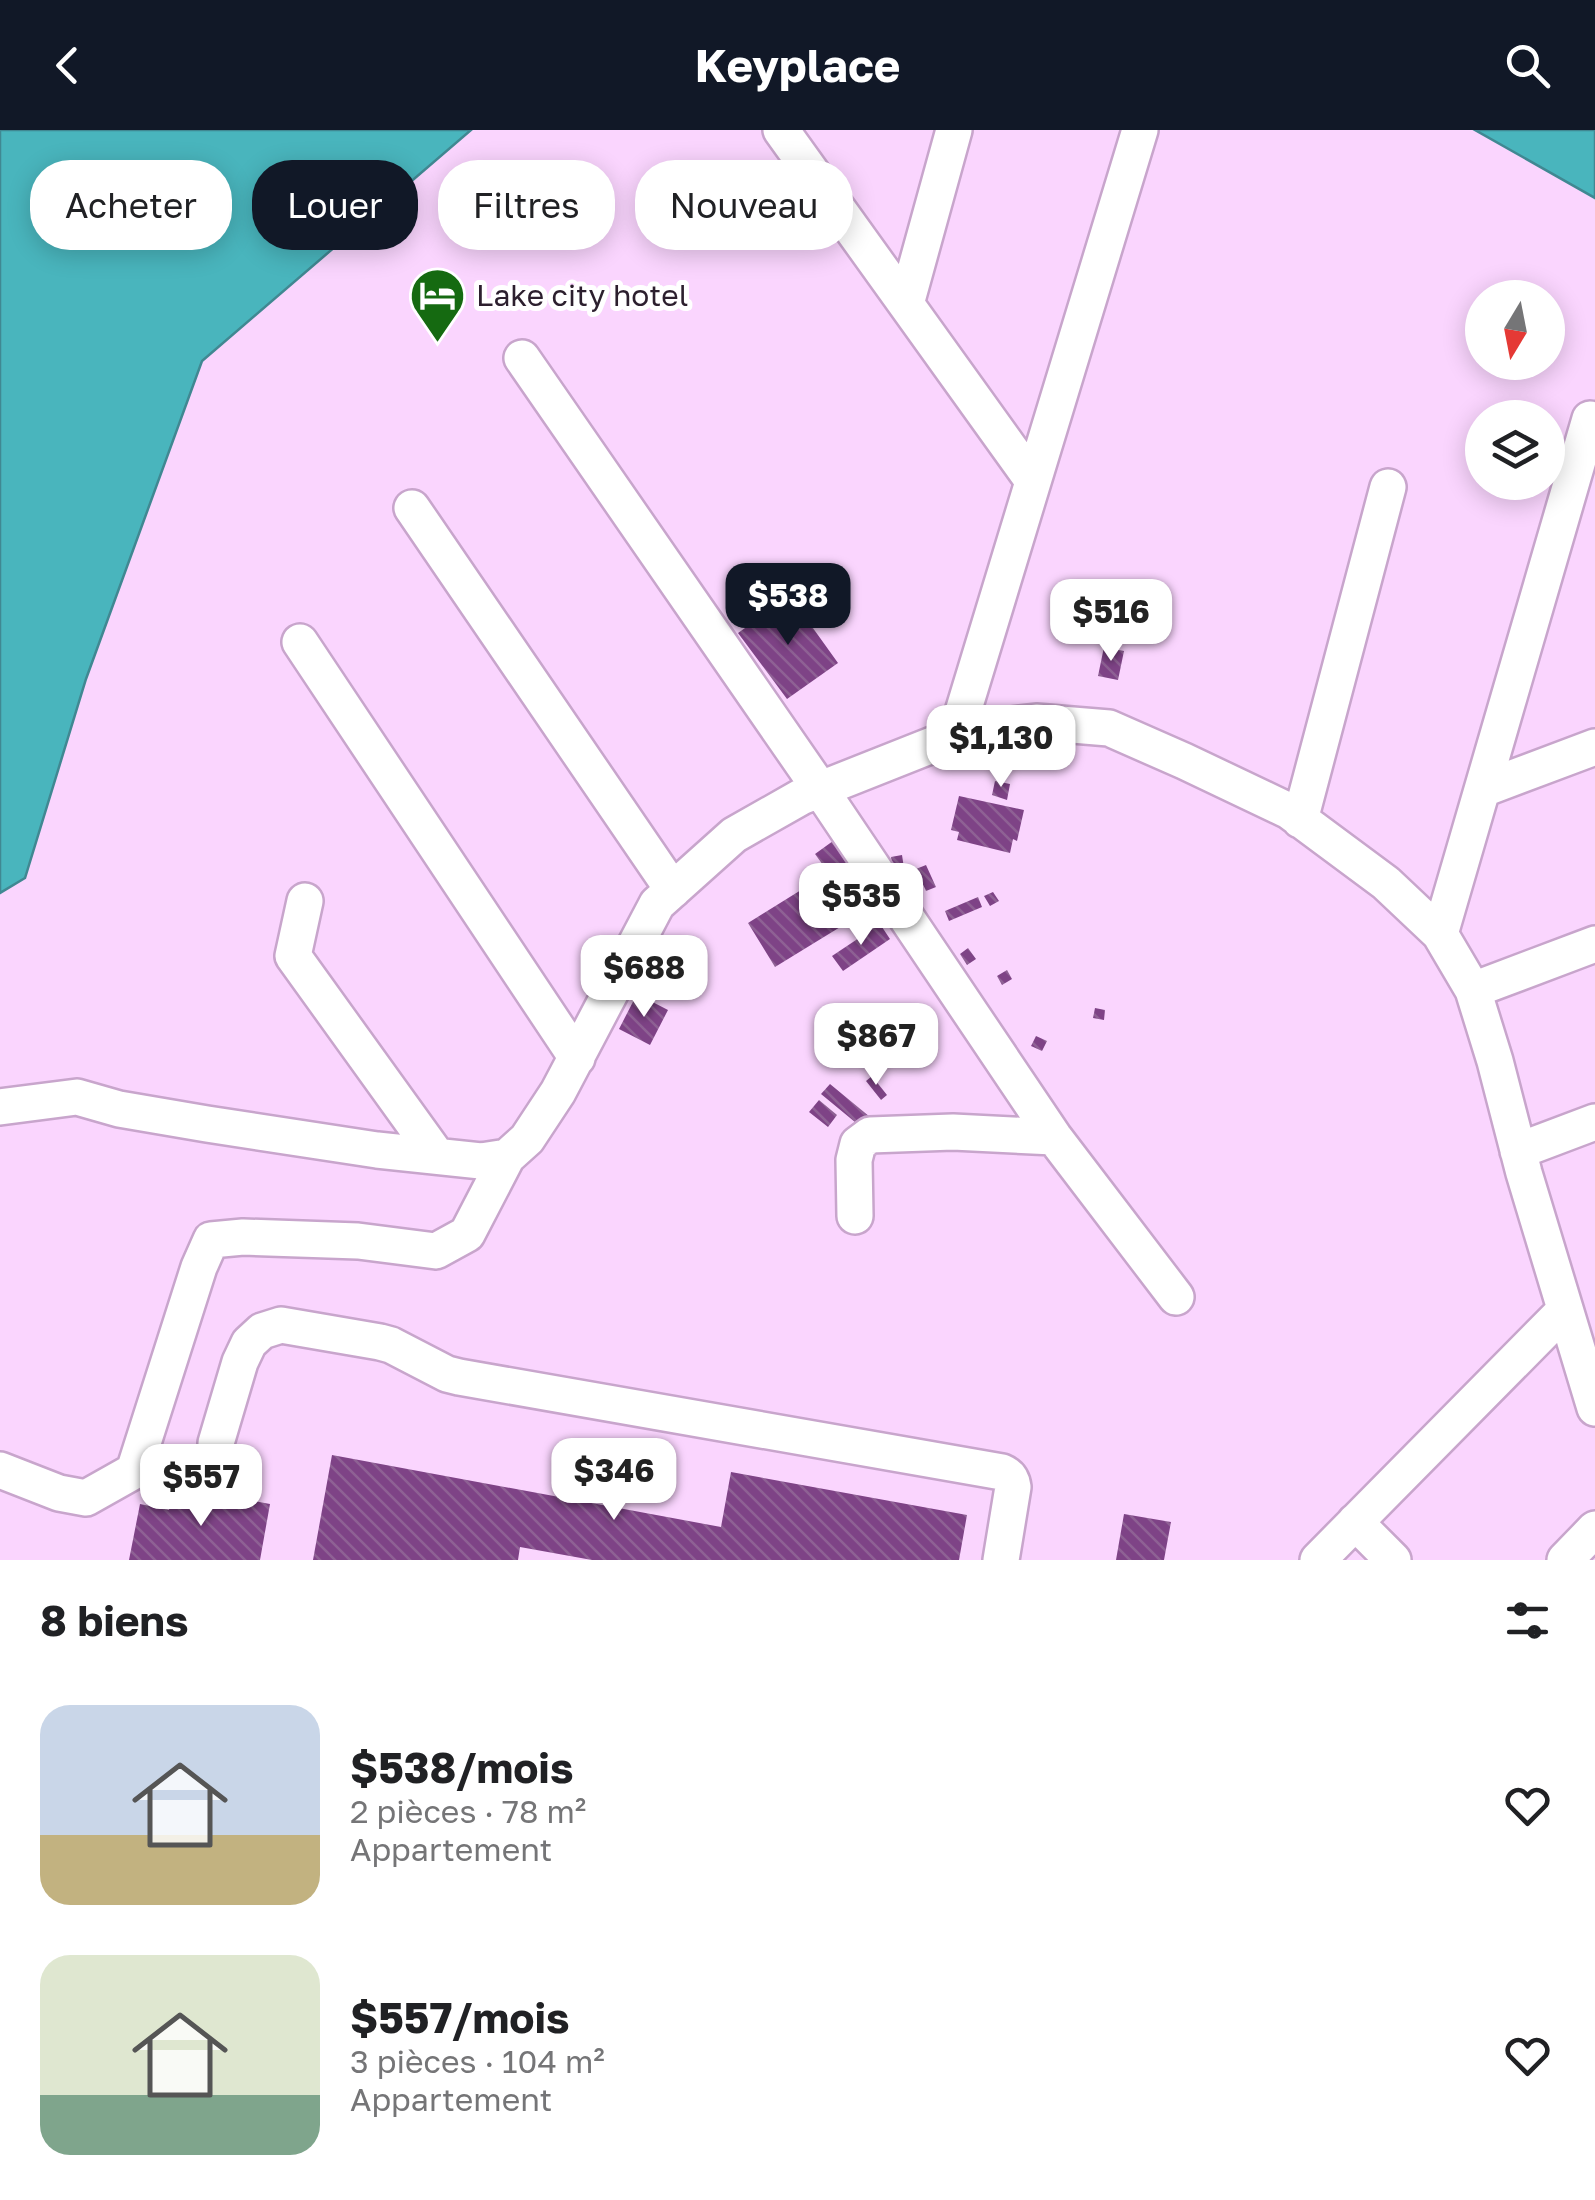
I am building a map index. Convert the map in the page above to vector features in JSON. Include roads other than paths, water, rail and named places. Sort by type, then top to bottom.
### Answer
[{"type":"street","points":[[782,130],[1033,481]]},
{"type":"street","points":[[906,304],[954,130]]},
{"type":"street","points":[[956,735],[1140,130]]},
{"type":"street","points":[[522,358],[1054,1136],[1176,1297]]},
{"type":"street","points":[[1440,934],[1590,419],[1595,420]]},
{"type":"street","points":[[1300,820],[1388,487]]},
{"type":"street","points":[[412,508],[673,890]]},
{"type":"street","points":[[300,642],[576,1058]]},
{"type":"street","points":[[0,1470],[59,1493],[86,1498],[134,1471],[199,1267],[212,1240],[243,1237],[358,1241],[436,1251],[467,1234],[507,1157],[527,1139],[558,1092],[657,904],[734,834],[801,797],[956,735],[1036,722],[1109,728],[1289,812],[1386,883],[1440,934],[1474,990],[1518,1150],[1577,1317],[1595,1408]]},
{"type":"street","points":[[1483,788],[1595,747]]},
{"type":"street","points":[[305,901],[293,956],[437,1156]]},
{"type":"street","points":[[1474,990],[1595,944]]},
{"type":"street","points":[[0,1107],[76,1098],[118,1109],[377,1150],[481,1161],[507,1157]]},
{"type":"street","points":[[1518,1150],[1595,1122]]},
{"type":"street","points":[[855,1216],[854,1160],[858,1144],[870,1135],[953,1132],[1054,1136]]},
{"type":"street","points":[[1318,1560],[1577,1317]]},
{"type":"street","points":[[216,1444],[240,1362],[250,1342],[262,1330],[280,1326],[391,1345],[459,1377],[1002,1472],[1012,1480],[1013,1487],[1001,1560]]},
{"type":"street","points":[[1355,1522],[1393,1560]]},
{"type":"street","points":[[1565,1560],[1595,1529]]},
{"type":"place","name":"Lake city hotel","points":[[437,344]]}]
